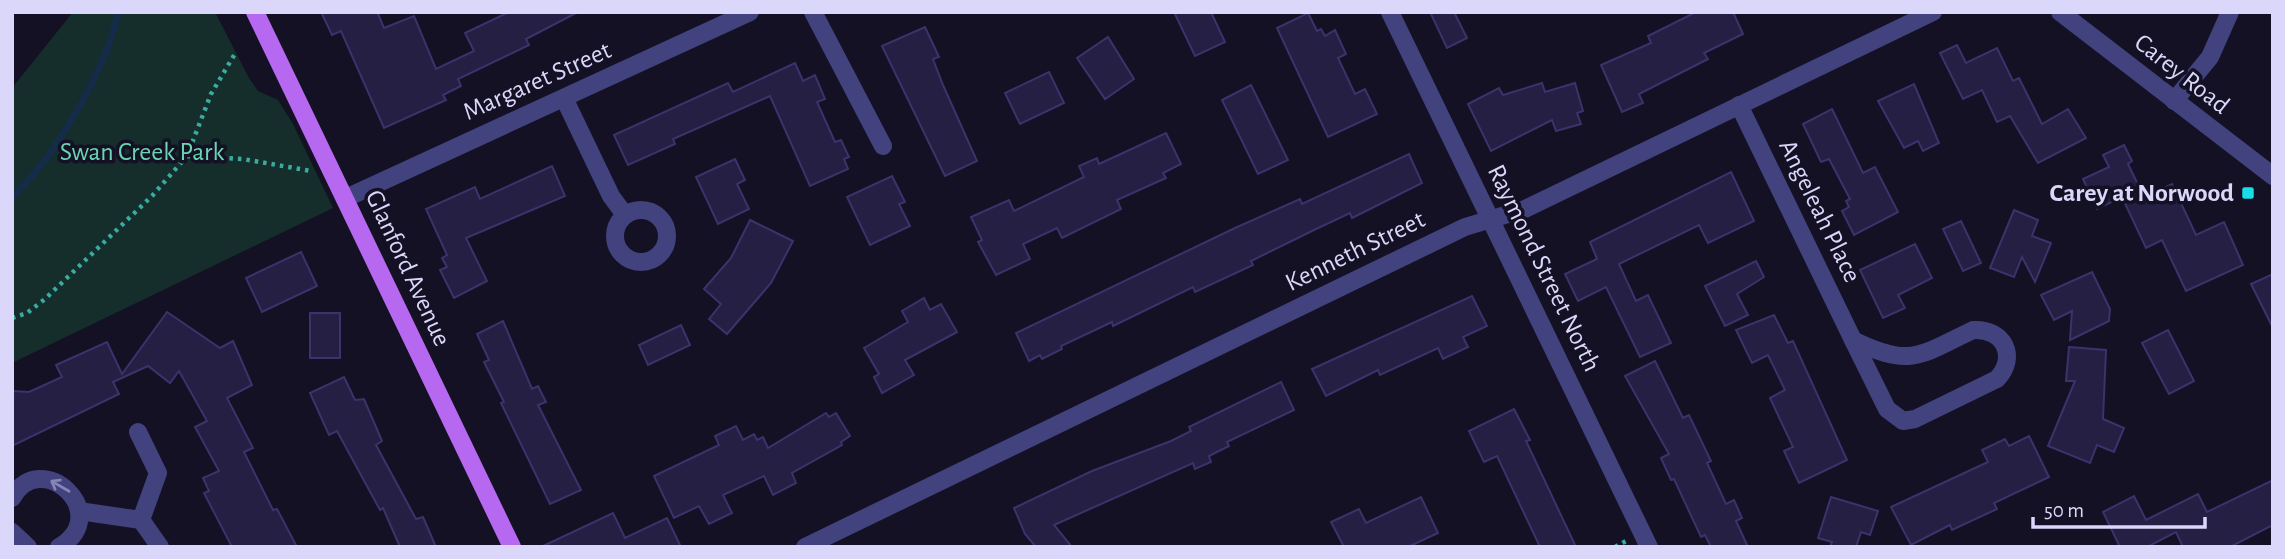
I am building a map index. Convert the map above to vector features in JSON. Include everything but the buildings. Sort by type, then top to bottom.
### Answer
[{"type":"main road","name":"Glanford Avenue","points":[[255,12],[512,547]]},
{"type":"street","name":"Margaret Street","points":[[346,198],[750,12]]},
{"type":"street","points":[[813,12],[883,146]]},
{"type":"street","name":"Raymond Street North","points":[[1391,12],[1648,547]]},
{"type":"street","name":"Kenneth Street","points":[[805,547],[1453,233],[1525,209],[1933,12]]},
{"type":"street","name":"Carey Road","points":[[2060,12],[2273,176]]},
{"type":"street","points":[[2174,101],[2210,57],[2230,12]]},
{"type":"street","points":[[564,98],[611,196],[625,215]]},
{"type":"street","name":"Angeleah Place","points":[[1739,105],[1853,340],[1887,409],[1902,421],[1915,419],[1997,379],[2007,364],[2005,345],[2000,337],[1983,330],[1973,330],[1921,355],[1908,358],[1879,352],[1853,340]]},
{"type":"street","points":[[138,432],[158,473],[141,520]]},
{"type":"street","points":[[12,498],[24,485],[47,480],[69,490],[79,511],[74,534],[58,547]]},
{"type":"street","points":[[79,511],[141,520],[160,547]]},
{"type":"street","points":[[12,532],[27,547]]},
{"type":"path","points":[[12,318],[27,313],[45,299],[91,251],[152,195],[187,156],[211,94],[236,52]]},
{"type":"path","points":[[187,156],[243,159],[321,172]]},
{"type":"green space","name":"Swan Creek Park","points":[[73,12],[215,12],[258,91],[278,100],[293,124],[333,208],[12,363],[12,88]]},
{"type":"waterway","points":[[12,197],[44,160],[77,111],[103,59],[118,12]]},
{"type":"place","name":"Carey at Norwood","points":[[2248,193]]}]
